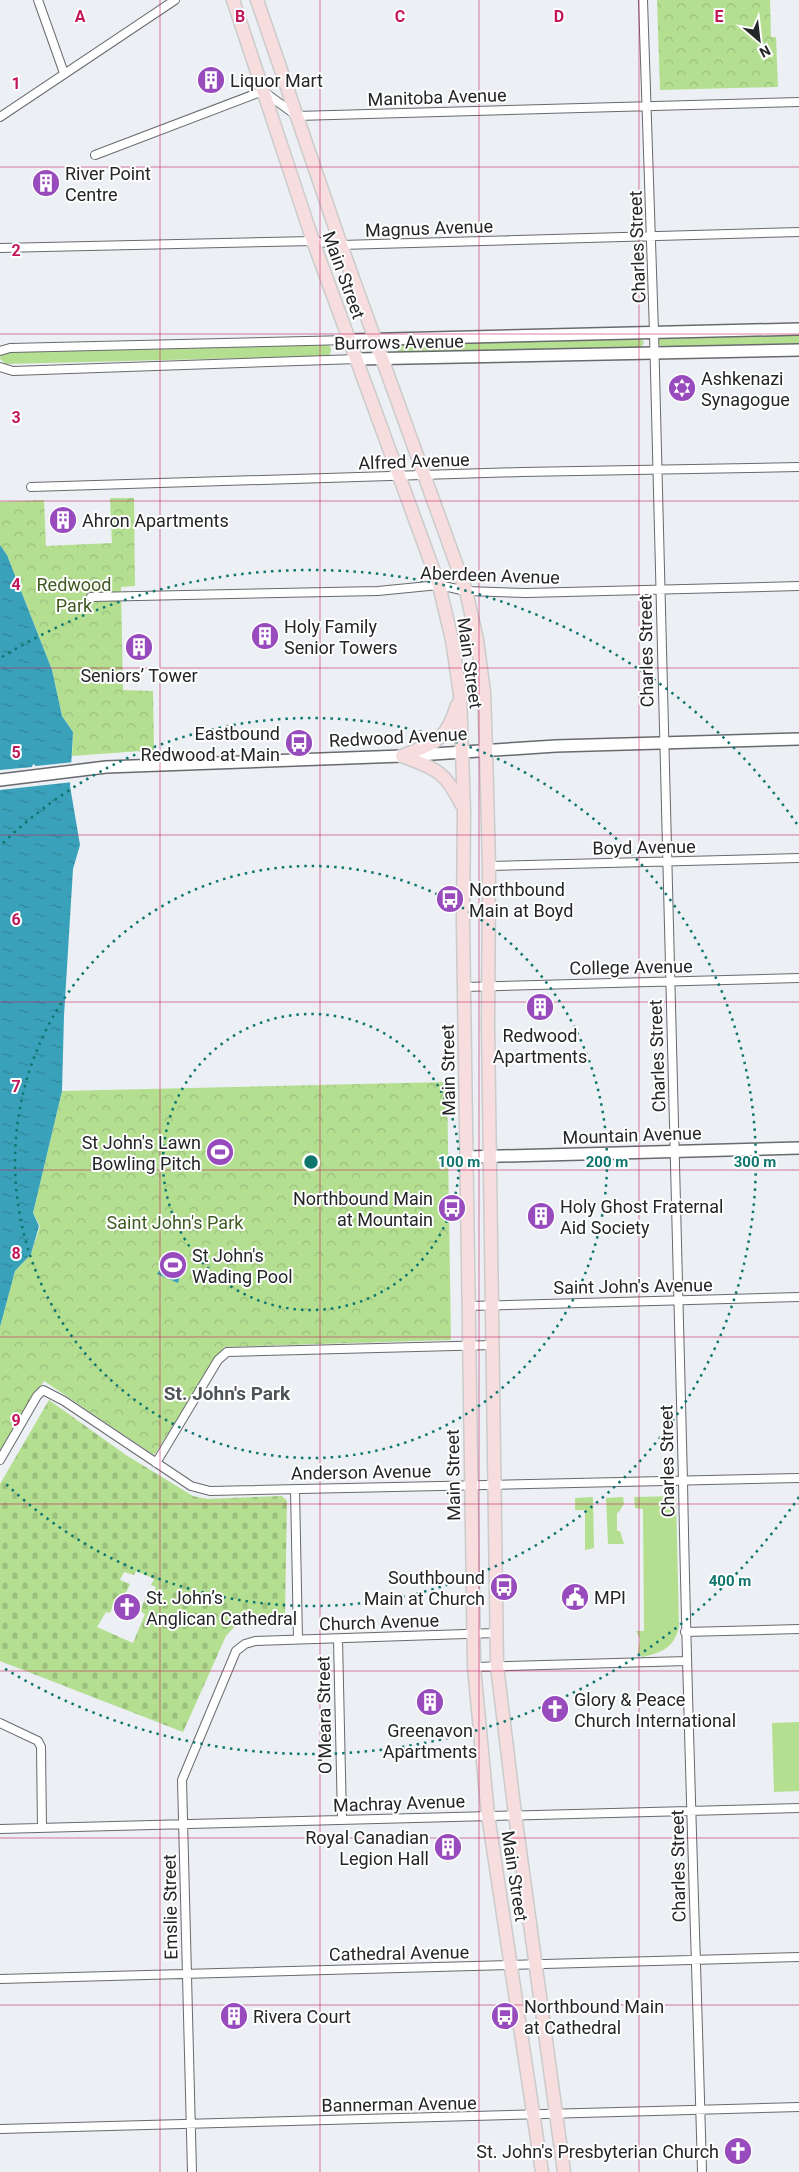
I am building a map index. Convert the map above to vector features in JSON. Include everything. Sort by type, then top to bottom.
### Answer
[{"type":"main road","name":"Main Street","points":[[233,0],[313,241],[439,586],[452,640],[460,694],[464,811],[472,1634],[488,1815],[542,2172]]},
{"type":"main road","name":"Main Street","points":[[257,0],[341,246],[466,591],[477,640],[484,692],[489,866],[488,985],[497,1666],[515,1814],[564,2172]]},
{"type":"main road","name":"Burrows Avenue","points":[[349,340],[799,329]]},
{"type":"main road","name":"Burrows Avenue","points":[[356,360],[799,350]]},
{"type":"main road","points":[[402,756],[435,742],[446,733],[460,694]]},
{"type":"main road","name":"Redwood Avenue","points":[[0,780],[106,767],[402,756],[663,742],[799,739]]},
{"type":"main road","points":[[402,756],[430,767],[445,776],[464,811]]},
{"type":"main road","name":"Mountain Avenue","points":[[467,1157],[799,1148]]},
{"type":"street","points":[[38,0],[64,73]]},
{"type":"street","points":[[0,117],[175,0]]},
{"type":"street","name":"Charles Street","points":[[643,0],[654,332],[683,1481],[685,1632],[702,2172]]},
{"type":"street","points":[[95,155],[263,91],[297,116]]},
{"type":"street","name":"Manitoba Avenue","points":[[297,116],[799,102]]},
{"type":"street","name":"Magnus Avenue","points":[[0,248],[313,241],[341,246],[799,232]]},
{"type":"street","name":"Burrows Avenue","points":[[0,351],[10,348],[349,340]]},
{"type":"street","name":"Burrows Avenue","points":[[0,367],[13,371],[356,360]]},
{"type":"street","name":"Alfred Avenue","points":[[30,486],[799,467]]},
{"type":"street","name":"Aberdeen Avenue","points":[[91,597],[378,591],[439,586],[466,591],[526,593],[799,586]]},
{"type":"street","name":"Boyd Avenue","points":[[489,866],[799,858]]},
{"type":"street","name":"College Avenue","points":[[465,986],[799,978]]},
{"type":"street","name":"Saint John's Avenue","points":[[469,1306],[799,1298]]},
{"type":"street","points":[[156,1463],[218,1360],[227,1352],[492,1345]]},
{"type":"street","name":"Anderson Avenue","points":[[0,1460],[37,1396],[43,1390],[64,1401],[191,1486],[210,1491],[799,1478]]},
{"type":"street","name":"O'Meara Street","points":[[295,1489],[298,1639]]},
{"type":"street","points":[[685,1632],[799,1629]]},
{"type":"street","name":"Church Avenue","points":[[236,1651],[245,1644],[255,1641],[496,1633]]},
{"type":"street","name":"O'Meara Street","points":[[338,1639],[342,1819]]},
{"type":"street","name":"Emslie Street","points":[[192,2172],[182,1780],[236,1651]]},
{"type":"street","points":[[474,1667],[687,1661]]},
{"type":"street","points":[[0,1723],[38,1741],[42,1747],[42,1828]]},
{"type":"street","name":"Machray Avenue","points":[[0,1829],[799,1808]]},
{"type":"street","name":"Cathedral Avenue","points":[[0,1979],[799,1957]]},
{"type":"street","name":"Bannerman Avenue","points":[[0,2129],[534,2116],[799,2107]]},
{"type":"green space","points":[[657,0],[770,0],[771,37],[776,37],[778,87],[660,90]]},
{"type":"green space","points":[[799,335],[799,344],[663,347],[657,343],[660,339]]},
{"type":"green space","points":[[641,339],[644,342],[641,348],[398,353],[396,350],[397,346],[401,344]]},
{"type":"green space","points":[[330,346],[331,350],[330,355],[326,356],[6,364],[0,359],[1,354],[4,352]]},
{"type":"green space","name":"Redwood Park","points":[[110,498],[134,498],[135,586],[121,587],[123,690],[153,691],[154,750],[72,756],[73,732],[62,716],[52,670],[7,555],[0,545],[0,502],[44,500],[46,546],[112,543]]},
{"type":"green space","name":"Saint John's Park","points":[[447,1082],[451,1340],[224,1347],[154,1455],[44,1381],[0,1455],[0,1327],[15,1271],[31,1254],[40,1226],[33,1213],[62,1091]]},
{"type":"green space","points":[[49,1400],[126,1455],[193,1496],[207,1499],[282,1496],[287,1501],[285,1615],[276,1624],[236,1625],[226,1636],[183,1732],[0,1661],[0,1484]],"holes":[[[136,1571],[154,1579],[151,1585],[156,1587],[154,1593],[148,1591],[140,1611],[145,1614],[133,1643],[97,1627],[106,1612],[110,1613],[115,1601],[121,1603],[130,1584],[120,1580],[124,1572],[134,1575]]]},
{"type":"green space","points":[[676,1496],[679,1627],[670,1645],[655,1654],[642,1657],[638,1653],[640,1639],[636,1631],[644,1631],[643,1509],[635,1508],[634,1497]]},
{"type":"green space","points":[[593,1497],[594,1548],[585,1550],[585,1510],[575,1510],[575,1498]]},
{"type":"green space","points":[[623,1497],[624,1504],[617,1513],[617,1531],[620,1531],[624,1544],[608,1544],[606,1498]]},
{"type":"green space","points":[[799,1722],[799,1791],[774,1792],[772,1723]]},
{"type":"water","points":[[0,545],[7,555],[52,670],[62,716],[73,732],[70,786],[80,845],[73,869],[64,1016],[62,1091],[33,1213],[39,1226],[31,1254],[15,1271],[0,1327]]},
{"type":"water","name":"St John's Wading Pool","points":[[174,1251],[185,1256],[178,1283],[157,1274]]},
{"type":"pier","points":[[74,762],[73,782],[0,790],[0,770],[32,767],[33,764],[36,766]]},
{"type":"place","name":"Liquor Mart","points":[[211,80]]},
{"type":"place","name":"River Point Centre","points":[[46,183]]},
{"type":"place","name":"Ashkenazi Synagogue","points":[[682,388]]},
{"type":"place","name":"Ahron Apartments","points":[[63,520]]},
{"type":"place","name":"Holy Family Senior Towers","points":[[265,636]]},
{"type":"place","name":"Seniors’ Tower","points":[[139,647]]},
{"type":"place","name":"Eastbound Redwood at Main","points":[[299,743]]},
{"type":"place","name":"Northbound Main at Boyd","points":[[450,899]]},
{"type":"place","name":"Redwood Apartments","points":[[540,1007]]},
{"type":"place","name":"St John's Lawn Bowling Pitch","points":[[220,1152]]},
{"type":"place","name":"Northbound Main at Mountain","points":[[452,1208]]},
{"type":"place","name":"Holy Ghost Fraternal Aid Society","points":[[541,1216]]},
{"type":"place","name":"St John's Wading Pool","points":[[173,1265]]},
{"type":"place","name":"Southbound Main at Church","points":[[504,1587]]},
{"type":"place","name":"MPI","points":[[575,1597]]},
{"type":"place","name":"St. John’s Anglican Cathedral","points":[[127,1607]]},
{"type":"place","name":"Greenavon Apartments","points":[[430,1702]]},
{"type":"place","name":"Glory & Peace Church International","points":[[555,1709]]},
{"type":"place","name":"Royal Canadian Legion Hall","points":[[448,1847]]},
{"type":"place","name":"Rivera Court","points":[[234,2016]]},
{"type":"place","name":"Northbound Main at Cathedral","points":[[505,2016]]},
{"type":"place","name":"St. John's Presbyterian Church","points":[[738,2151]]},
{"type":"district","name":"St. John's Park","points":[[227,1393]]}]
